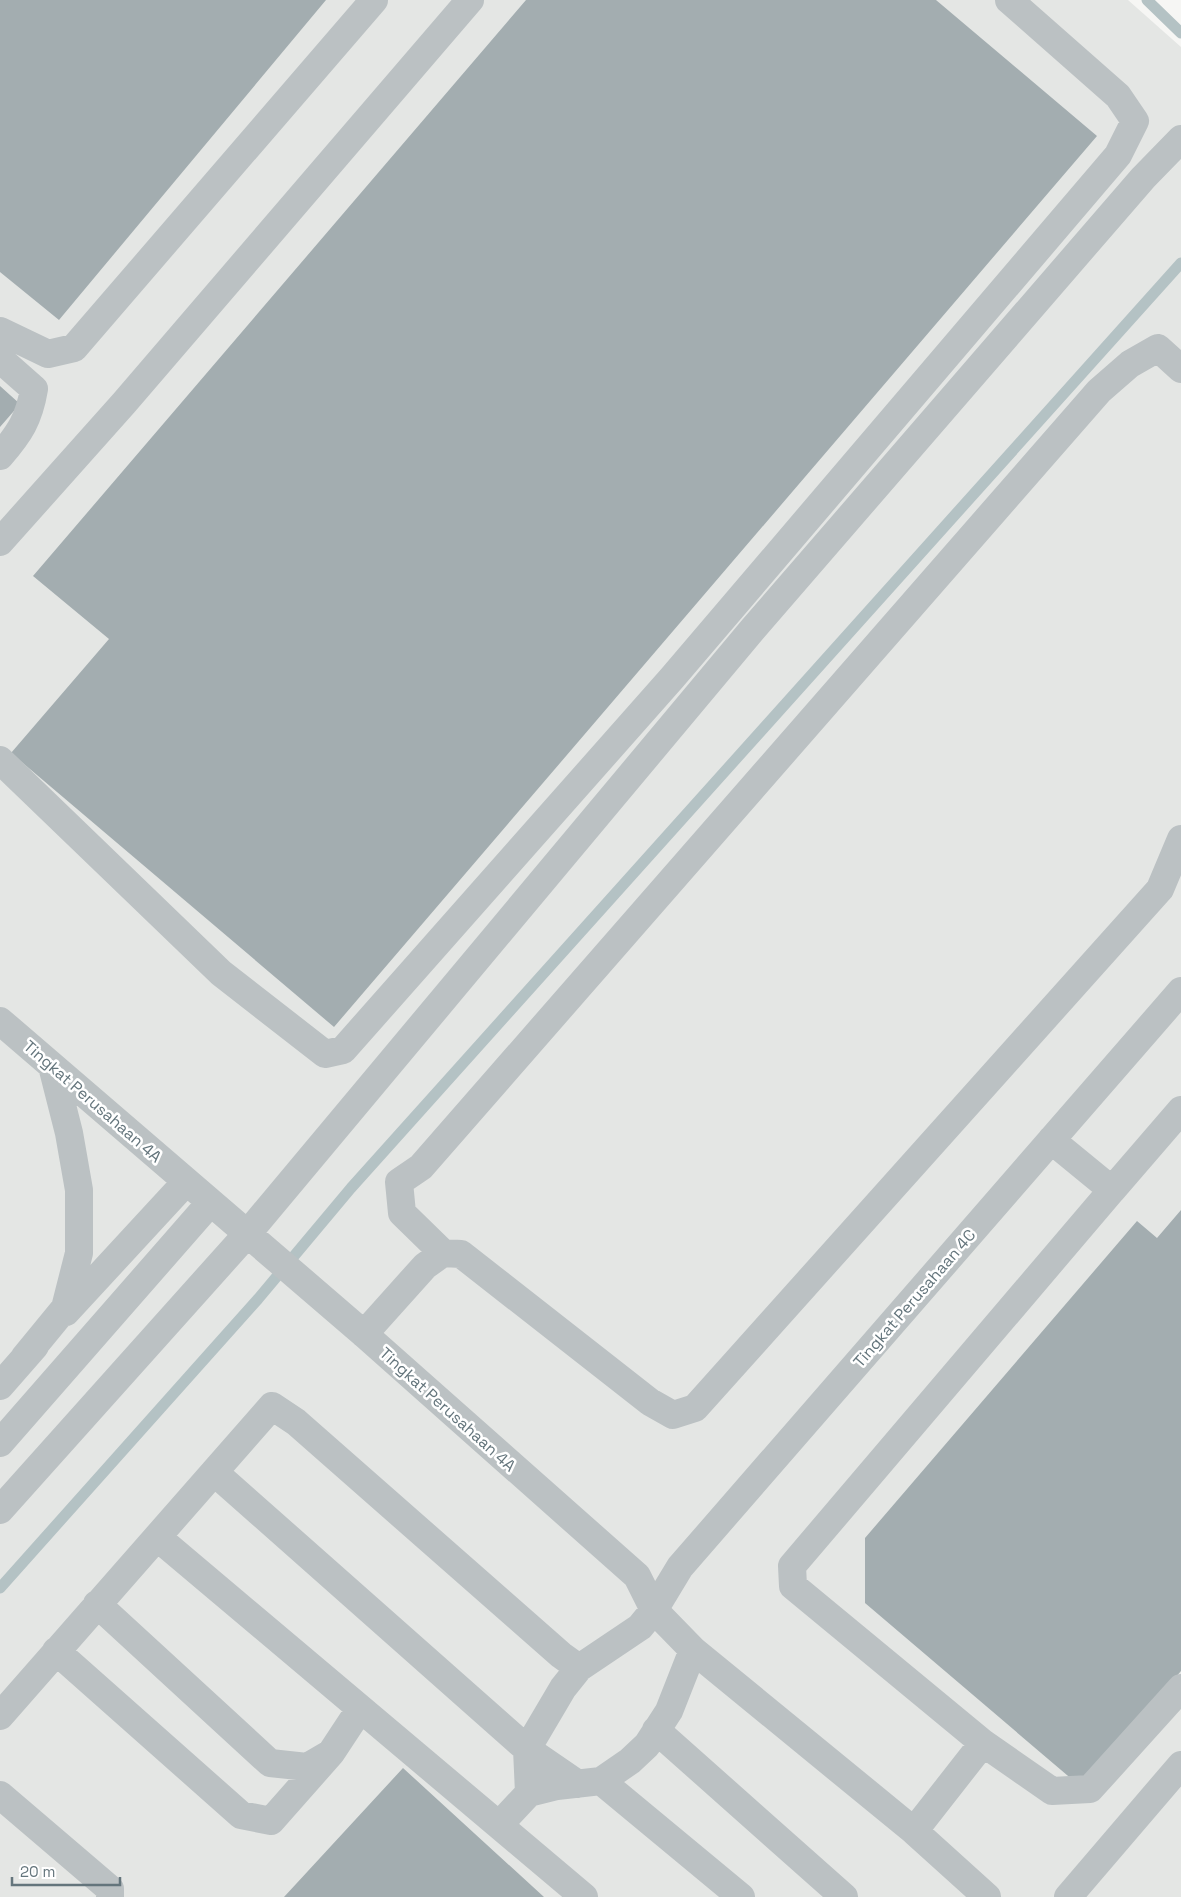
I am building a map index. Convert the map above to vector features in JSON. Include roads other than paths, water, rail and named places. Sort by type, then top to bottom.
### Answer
[{"type":"street","points":[[0,331],[48,354],[74,348],[374,0]]},
{"type":"street","points":[[0,542],[124,403],[470,0]]},
{"type":"street","points":[[0,760],[222,973],[325,1054],[343,1050],[672,678],[1118,155],[1135,121],[1118,96],[1009,0]]},
{"type":"street","points":[[0,1510],[248,1233],[752,630],[1143,178],[1181,140]]},
{"type":"street","points":[[1181,370],[1158,348],[1130,364],[1099,391],[421,1167],[399,1182],[402,1214],[443,1253],[461,1254],[650,1402],[673,1415],[695,1408],[1160,889],[1181,839]]},
{"type":"street","points":[[0,359],[34,389],[30,412],[14,440],[0,456]]},
{"type":"street","name":"Tingkat Perusahaan 4C","points":[[578,1668],[640,1628],[654,1610],[680,1568],[1181,991]]},
{"type":"street","name":"Tingkat Perusahaan 4A","points":[[0,1021],[364,1334],[637,1576],[654,1610],[693,1650],[914,1831],[987,1897]]},
{"type":"street","points":[[0,1386],[66,1308],[79,1253],[79,1190],[69,1133],[52,1066]]},
{"type":"street","points":[[1181,1110],[792,1566],[793,1586],[983,1743],[1052,1791],[1090,1789],[1181,1688]]},
{"type":"street","points":[[1051,1140],[1112,1190]]},
{"type":"street","points":[[24,1358],[186,1182]]},
{"type":"street","points":[[0,1442],[210,1203]]},
{"type":"street","points":[[364,1334],[426,1266],[443,1253]]},
{"type":"street","points":[[0,1716],[96,1604],[272,1406],[296,1422],[578,1668],[527,1749],[529,1793]]},
{"type":"street","points":[[214,1472],[527,1749],[589,1782],[742,1897]]},
{"type":"street","points":[[157,1537],[584,1897]]},
{"type":"street","points":[[96,1604],[270,1763],[307,1767],[331,1753]]},
{"type":"street","points":[[499,1825],[529,1793],[589,1782],[630,1761],[647,1745],[669,1711],[693,1650]]},
{"type":"street","points":[[56,1651],[241,1815],[271,1821],[331,1753],[360,1709]]},
{"type":"street","points":[[656,1730],[844,1897]]},
{"type":"street","points":[[914,1831],[983,1743]]},
{"type":"street","points":[[1068,1897],[1181,1765]]},
{"type":"street","points":[[0,1795],[110,1889],[110,1897]]},
{"type":"waterway","points":[[1147,0],[1181,33]]},
{"type":"waterway","points":[[0,1588],[258,1299],[351,1188],[1181,263]]}]
